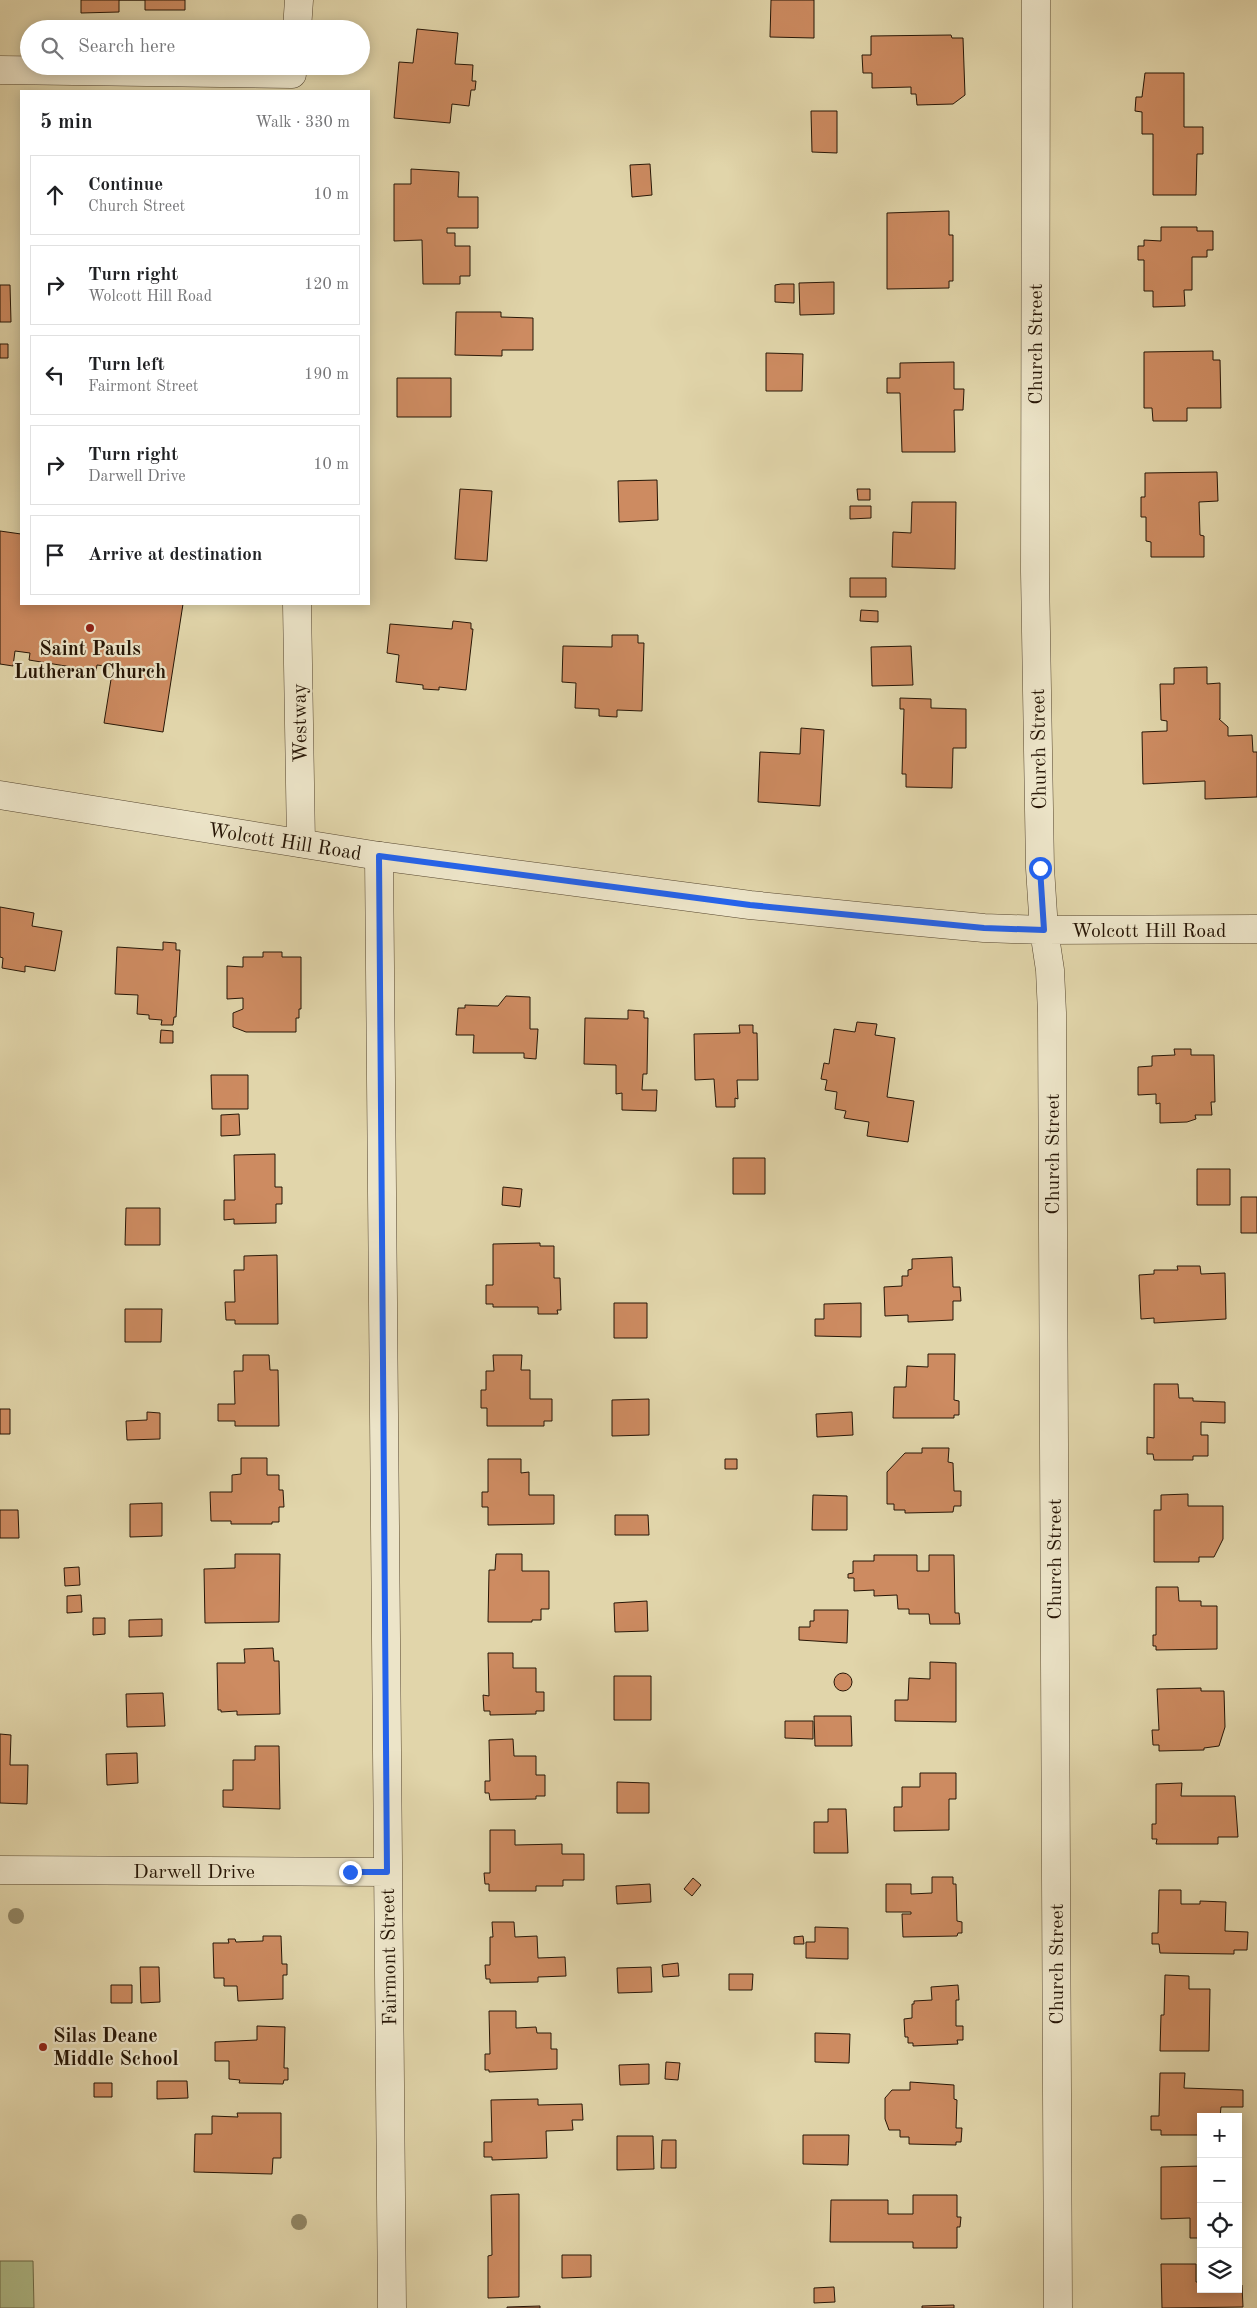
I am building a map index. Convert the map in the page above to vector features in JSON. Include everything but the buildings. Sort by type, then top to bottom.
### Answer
[{"type":"street","points":[[297,20],[299,0]]},
{"type":"street","name":"Church Street","points":[[1036,0],[1035,572],[1040,868],[1044,930],[1050,970],[1052,1022],[1058,2308]]},
{"type":"street","points":[[0,70],[20,70]]},
{"type":"street","points":[[209,75],[292,77]]},
{"type":"street","name":"Westway","points":[[298,605],[301,843]]},
{"type":"street","name":"Wolcott Hill Road","points":[[0,795],[379,856],[750,905],[965,926],[1044,930],[1257,930]]},
{"type":"street","name":"Fairmont Street","points":[[379,856],[392,2308]]},
{"type":"street","name":"Darwell Drive","points":[[0,1870],[387,1872]]},
{"type":"green space","points":[[0,2261],[33,2261],[34,2308],[0,2308]]},
{"type":"place","name":"Saint Pauls Lutheran Church","points":[[90,628]]},
{"type":"place","name":"Silas Deane Middle School","points":[[43,2047]]},
{"type":"route","points":[[350,1872],[387,1872],[379,856],[750,905],[984,928],[1044,930],[1040,868]]}]
